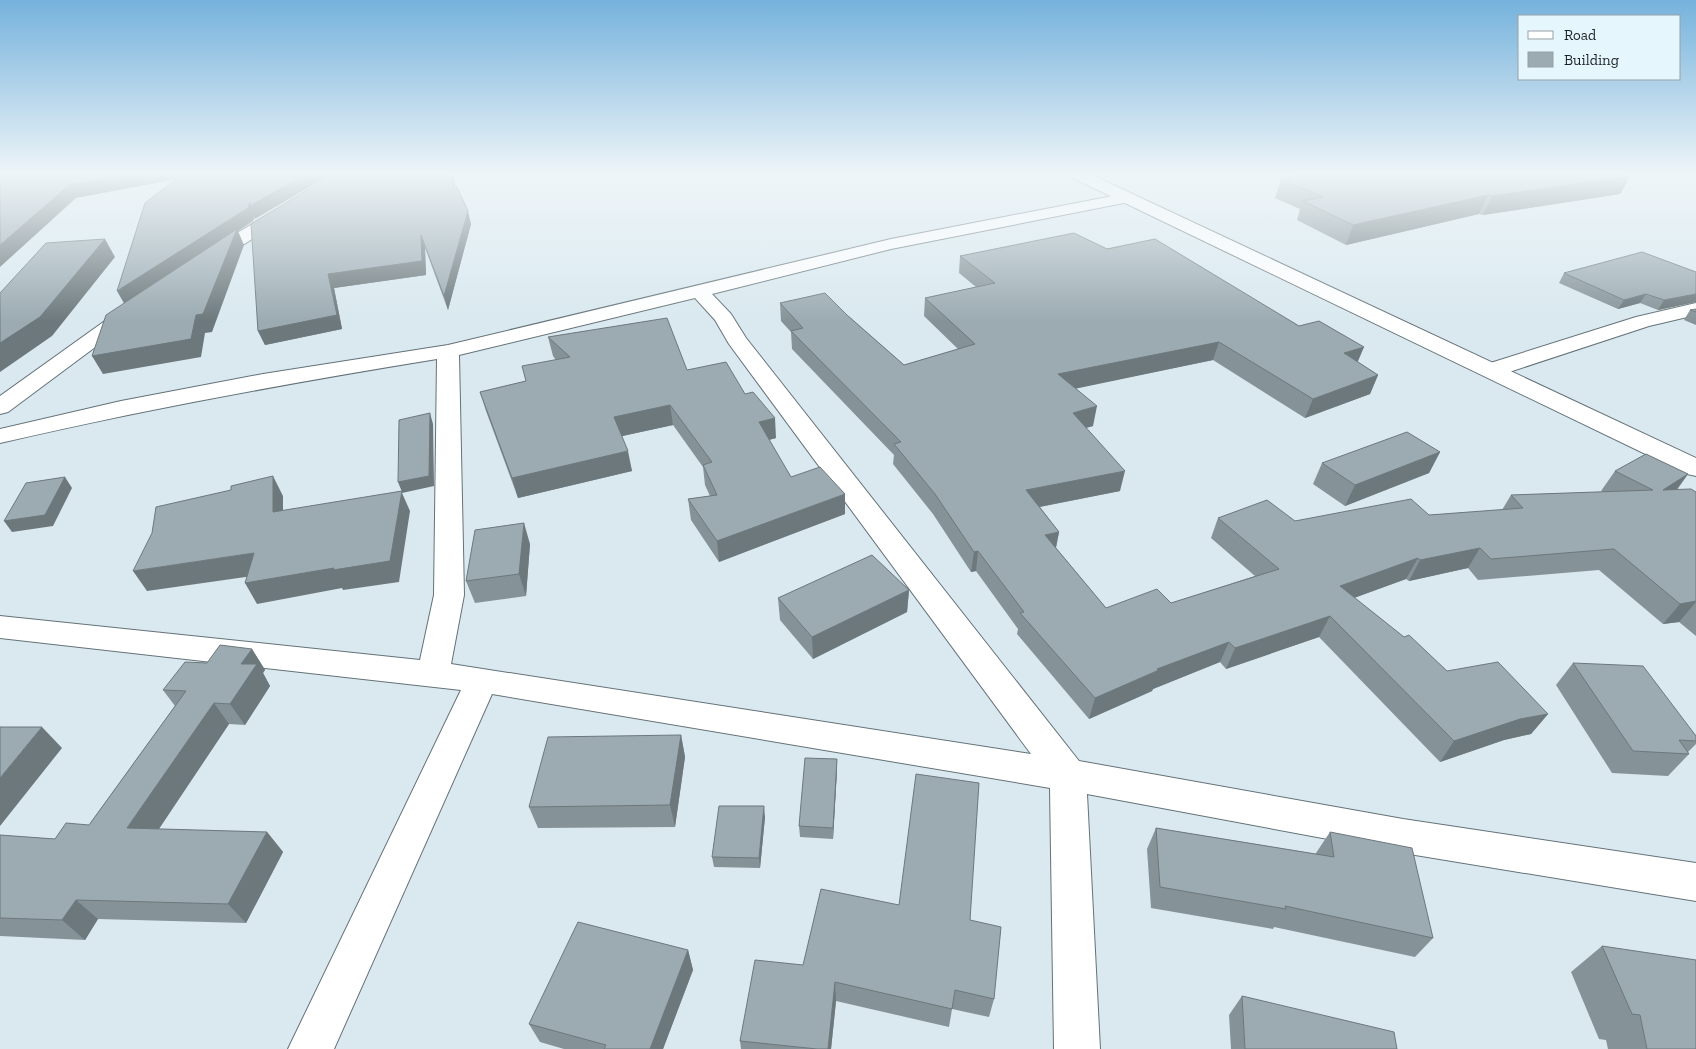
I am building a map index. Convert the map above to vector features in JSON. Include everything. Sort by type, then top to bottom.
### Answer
[{"type":"street","points":[[190,271],[263,224]]},
{"type":"street","points":[[0,436],[121,408],[253,382],[448,351],[891,244],[994,224]]},
{"type":"street","points":[[1183,224],[1696,468]]},
{"type":"street","points":[[699,291],[724,318],[736,340],[1068,775],[1076,1049]]},
{"type":"street","points":[[0,407],[143,303]]},
{"type":"street","points":[[1492,370],[1643,321],[1696,309]]},
{"type":"street","points":[[433,674],[449,595],[448,351]]},
{"type":"street","points":[[0,628],[482,680],[1068,775],[1403,836],[1696,882]]},
{"type":"street","points":[[311,1049],[482,680]]},
{"type":"building","points":[[0,224],[24,224],[0,245]]},
{"type":"building","points":[[138,224],[223,224],[117,291]]},
{"type":"building","points":[[251,224],[464,224],[444,296],[421,235],[422,261],[328,274],[337,315],[258,331]]},
{"type":"building","points":[[237,229],[203,314],[196,315],[191,339],[92,356],[106,315]]},
{"type":"building","points":[[1074,233],[1107,249],[1155,239],[1299,326],[1319,321],[1364,347],[1344,353],[1378,375],[1313,399],[1219,342],[1058,374],[1097,406],[1073,413],[1125,471],[1026,490],[1059,532],[1045,535],[1106,608],[1157,589],[1171,603],[1279,569],[1218,518],[1267,500],[1295,521],[1411,499],[1429,515],[1523,508],[1511,495],[1653,490],[1615,471],[1646,454],[1688,474],[1663,490],[1691,489],[1696,492],[1696,601],[1680,604],[1614,549],[1491,559],[1480,548],[1420,560],[1418,558],[1340,586],[1404,637],[1409,635],[1447,671],[1498,662],[1548,714],[1520,719],[1454,741],[1330,616],[1235,648],[1229,642],[1157,669],[1159,670],[1095,698],[1020,613],[1024,612],[978,551],[974,552],[935,494],[894,444],[901,442],[791,331],[803,328],[780,303],[825,293],[904,365],[975,344],[925,298],[995,283],[960,256]]},
{"type":"building","points":[[105,239],[40,317],[0,343],[0,293],[46,243]]},
{"type":"building","points":[[1642,252],[1696,272],[1696,294],[1664,300],[1646,294],[1624,300],[1564,273]]},
{"type":"building","points":[[667,318],[687,370],[726,362],[745,394],[753,392],[775,418],[759,422],[791,477],[820,467],[845,494],[717,541],[688,499],[717,495],[703,465],[712,462],[670,405],[614,417],[628,451],[512,478],[480,392],[526,381],[522,366],[570,357],[548,337]]},
{"type":"building","points":[[430,413],[429,476],[398,482],[399,420]]},
{"type":"building","points":[[1407,432],[1440,452],[1355,485],[1322,463]]},
{"type":"building","points":[[273,476],[273,512],[402,491],[390,561],[245,583],[254,553],[133,571],[152,533],[156,507],[231,490],[231,486]]},
{"type":"building","points":[[65,477],[45,515],[4,521],[26,483]]},
{"type":"building","points":[[524,523],[519,574],[466,581],[475,530]]},
{"type":"building","points":[[872,555],[909,590],[812,637],[778,598]]},
{"type":"building","points":[[220,645],[252,649],[241,664],[257,664],[230,704],[214,703],[127,828],[267,832],[228,904],[76,900],[62,920],[0,918],[0,835],[55,839],[66,823],[89,825],[186,691],[163,690],[185,662],[207,663]]},
{"type":"building","points":[[1573,663],[1643,666],[1696,736],[1696,741],[1679,740],[1689,754],[1633,751]]},
{"type":"building","points":[[0,727],[42,727],[0,778]]},
{"type":"building","points":[[681,735],[670,805],[529,807],[548,737]]},
{"type":"building","points":[[805,758],[837,759],[833,828],[799,826]]},
{"type":"building","points":[[916,774],[979,783],[970,920],[1001,927],[994,999],[955,990],[952,1009],[835,982],[828,1049],[740,1041],[755,960],[803,965],[821,889],[899,905]]},
{"type":"building","points":[[719,806],[764,806],[759,858],[712,857]]},
{"type":"building","points":[[1156,828],[1334,857],[1330,832],[1412,848],[1433,938],[1285,906],[1286,909],[1160,887]]},
{"type":"building","points":[[578,922],[688,950],[650,1049],[604,1049],[606,1045],[529,1024]]},
{"type":"building","points":[[1602,946],[1696,960],[1696,1049],[1647,1049],[1640,1015],[1632,1014]]},
{"type":"building","points":[[1242,996],[1394,1032],[1397,1049],[1245,1049]]}]
